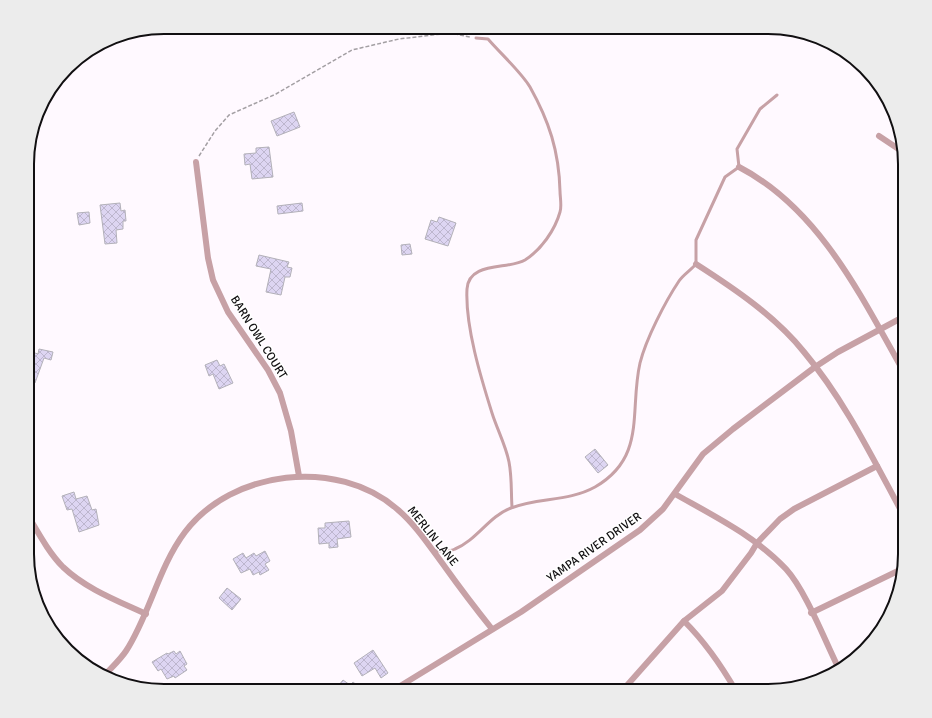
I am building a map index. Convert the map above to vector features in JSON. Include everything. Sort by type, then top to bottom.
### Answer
[{"type":"street","points":[[879,136],[897,148]]},
{"type":"street","name":"BARN OWL COURT","points":[[196,162],[208,258],[213,280],[228,312],[268,370],[280,393],[291,431],[298,476]]},
{"type":"street","points":[[739,167],[758,177],[811,226],[846,270],[898,361]]},
{"type":"street","points":[[696,264],[724,282],[766,315],[804,352],[843,404],[898,505]]},
{"type":"street","name":"YAMPA RIVER DRIVER","points":[[403,684],[521,612],[640,530],[663,509],[695,465],[714,445],[815,367],[898,320]]},
{"type":"street","points":[[628,684],[684,621],[722,591],[757,543],[780,519],[794,509],[877,466]]},
{"type":"street","name":"MERLIN LANE","points":[[108,671],[126,652],[146,614],[174,549],[185,533],[203,513],[221,500],[248,487],[266,481],[298,476],[339,481],[375,495],[395,507],[407,518],[492,629]]},
{"type":"street","points":[[675,494],[757,543],[787,570],[801,592],[837,664]]},
{"type":"street","points":[[34,525],[55,557],[74,577],[92,588],[146,614]]},
{"type":"street","points":[[811,613],[897,571]]},
{"type":"street","points":[[684,621],[702,639],[732,684]]},
{"type":"lane","points":[[476,38],[488,39],[529,86],[552,133],[559,175],[560,211],[548,236],[540,248],[524,260],[511,265],[491,267],[476,273],[470,280],[467,288],[468,312],[479,367],[509,462],[512,507]]},
{"type":"lane","points":[[433,551],[454,550],[469,541],[503,510],[522,503],[566,498],[584,493],[608,478],[620,466],[630,449],[634,432],[640,363],[651,335],[679,281],[696,264],[696,240],[725,177],[739,167],[737,149],[760,109],[778,95]]},
{"type":"path","points":[[196,162],[215,131],[229,115],[276,94],[352,50],[399,39],[442,34]]},
{"type":"path","points":[[455,34],[476,38]]},
{"type":"building","points":[[294,112],[300,127],[277,136],[271,121]]},
{"type":"building","points":[[269,147],[273,177],[252,179],[250,164],[245,165],[244,154],[256,153],[256,148]]},
{"type":"building","points":[[120,203],[121,211],[125,210],[126,221],[123,221],[123,229],[116,230],[117,243],[105,244],[100,205]]},
{"type":"building","points":[[302,203],[303,211],[278,214],[277,206]]},
{"type":"building","points":[[89,212],[90,223],[79,225],[77,213]]},
{"type":"building","points":[[439,217],[456,223],[448,246],[425,239],[431,220],[437,222]]},
{"type":"building","points":[[410,244],[412,254],[402,255],[401,245]]},
{"type":"building","points":[[259,255],[289,262],[287,267],[292,268],[290,277],[285,277],[281,295],[266,292],[271,269],[256,266]]},
{"type":"building","points":[[39,349],[53,352],[51,360],[44,358],[34,383],[34,353],[38,354]]},
{"type":"building","points":[[217,360],[220,366],[224,364],[233,383],[219,389],[213,374],[209,376],[205,365]]},
{"type":"building","points":[[595,449],[608,465],[598,473],[585,457]]},
{"type":"building","points":[[74,492],[76,499],[87,496],[92,510],[96,509],[99,525],[79,532],[72,509],[67,510],[62,496]]},
{"type":"building","points":[[349,521],[351,537],[337,539],[338,547],[329,548],[329,543],[319,544],[318,528],[325,528],[325,523]]},
{"type":"building","points":[[265,551],[270,561],[265,564],[269,570],[260,575],[259,572],[253,575],[250,569],[241,573],[233,559],[243,553],[246,558],[254,553],[256,556]]},
{"type":"building","points":[[227,588],[241,599],[232,610],[219,598]]},
{"type":"building","points":[[373,650],[388,673],[381,678],[375,668],[362,676],[354,663]]},
{"type":"building","points":[[174,651],[176,654],[180,651],[187,664],[184,666],[187,670],[175,678],[174,676],[167,679],[161,669],[158,671],[152,662],[167,653],[168,654]]},
{"type":"building","points":[[343,680],[349,684],[340,684]]}]
